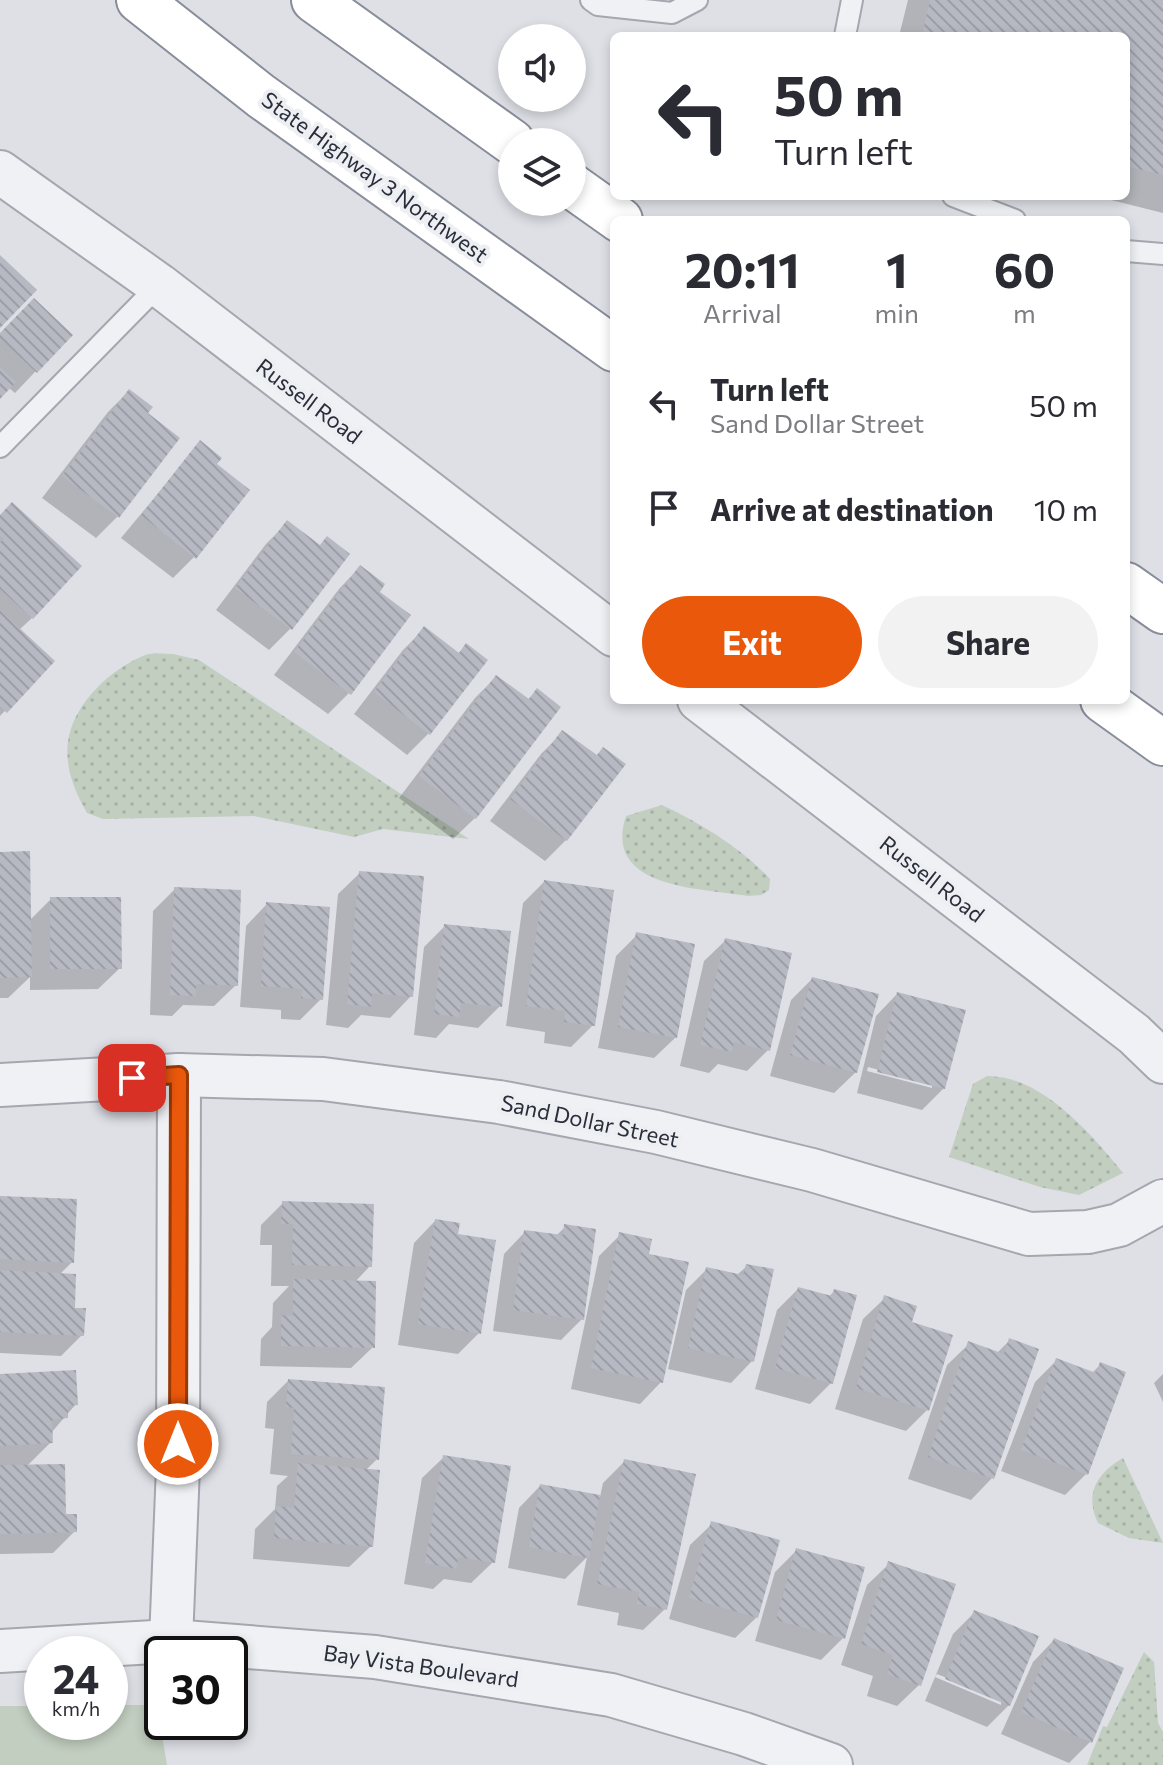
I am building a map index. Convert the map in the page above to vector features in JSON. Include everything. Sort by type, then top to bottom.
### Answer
[{"type":"highway","name":"State Highway 3 Northwest","points":[[139,0],[261,96],[610,346]]},
{"type":"highway","points":[[314,0],[498,132]]},
{"type":"highway","points":[[586,196],[614,216]]},
{"type":"highway","points":[[1130,588],[1163,611]]},
{"type":"highway","points":[[1109,704],[1163,743]]},
{"type":"street","name":"Russell Road","points":[[0,172],[159,285],[610,632]]},
{"type":"street","name":"Russell Road","points":[[704,704],[1134,1034],[1163,1062]]},
{"type":"street","name":"Sand Dollar Street","points":[[0,1085],[179,1075],[323,1079],[499,1102],[656,1132],[812,1170],[1029,1234],[1088,1232],[1119,1225],[1163,1201]]},
{"type":"street","points":[[171,1636],[178,1467],[179,1075]]},
{"type":"street","name":"Bay Vista Boulevard","points":[[0,1651],[144,1643]]},
{"type":"street","name":"Bay Vista Boulevard","points":[[248,1647],[375,1657],[611,1695],[744,1734],[831,1765]]},
{"type":"lane","points":[[591,0],[598,5],[672,13],[697,0]]},
{"type":"lane","points":[[846,32],[852,0]]},
{"type":"lane","points":[[963,200],[1005,216]]},
{"type":"lane","points":[[1130,251],[1163,254]]},
{"type":"lane","points":[[0,447],[159,285]]},
{"type":"green space","points":[[150,654],[173,654],[199,660],[469,839],[383,829],[354,837],[254,816],[103,819],[87,813],[74,786],[67,757],[69,736],[79,711],[97,688],[119,669]]},
{"type":"green space","points":[[662,805],[706,828],[746,857],[770,879],[769,890],[761,895],[748,896],[706,890],[660,880],[642,871],[628,858],[622,840],[626,816]]},
{"type":"green space","points":[[987,1076],[1007,1079],[1046,1096],[1096,1141],[1123,1173],[1079,1195],[1040,1187],[949,1157],[973,1084]]},
{"type":"green space","points":[[1123,1458],[1163,1543],[1129,1538],[1098,1523],[1092,1503],[1096,1485],[1106,1470]]},
{"type":"green space","points":[[1144,1652],[1154,1662],[1158,1723],[1163,1732],[1163,1765],[1087,1765],[1103,1726],[1107,1727]]},
{"type":"green space","points":[[128,1705],[144,1705],[144,1740],[163,1740],[167,1765],[0,1765],[0,1706],[24,1706],[24,1740],[128,1740]]},
{"type":"building","points":[[930,0],[1163,0],[1163,175],[1130,167],[1130,32],[923,32]]},
{"type":"building","points":[[0,255],[37,290],[0,328]]},
{"type":"building","points":[[34,298],[73,335],[37,373],[0,338],[0,333]]},
{"type":"building","points":[[0,367],[16,382],[0,399]]},
{"type":"building","points":[[129,389],[153,407],[148,413],[180,438],[119,518],[62,476]]},
{"type":"building","points":[[200,440],[222,458],[217,464],[250,490],[196,559],[141,515]]},
{"type":"building","points":[[12,502],[82,566],[33,619],[0,589],[0,542],[4,539],[0,536],[0,515]]},
{"type":"building","points":[[287,520],[320,545],[327,536],[350,554],[292,630],[235,588]]},
{"type":"building","points":[[360,565],[385,584],[380,592],[411,615],[351,695],[294,652]]},
{"type":"building","points":[[0,610],[55,661],[7,713],[0,707]]},
{"type":"building","points":[[424,626],[459,653],[466,643],[488,660],[430,735],[374,692]]},
{"type":"building","points":[[496,675],[529,699],[537,688],[561,707],[476,819],[419,776]]},
{"type":"building","points":[[562,730],[597,755],[603,747],[626,764],[567,841],[510,799]]},
{"type":"building","points":[[30,851],[32,977],[0,978],[0,852]]},
{"type":"building","points":[[359,871],[424,876],[413,997],[372,993],[371,1007],[347,1004]]},
{"type":"building","points":[[544,880],[614,890],[595,1026],[564,1022],[565,1011],[526,1006]]},
{"type":"building","points":[[174,887],[241,890],[238,986],[196,984],[196,996],[170,995]]},
{"type":"building","points":[[50,897],[121,897],[122,969],[50,969]]},
{"type":"building","points":[[266,902],[330,907],[323,1000],[301,998],[302,989],[261,986]]},
{"type":"building","points":[[444,924],[511,931],[502,1007],[461,1003],[459,1017],[434,1014]]},
{"type":"building","points":[[636,932],[695,944],[677,1038],[618,1027]]},
{"type":"building","points":[[725,938],[792,953],[770,1051],[734,1042],[732,1052],[700,1045]]},
{"type":"building","points":[[812,977],[879,994],[857,1073],[790,1055]]},
{"type":"building","points":[[897,992],[966,1010],[945,1089],[877,1072]]},
{"type":"building","points":[[0,1196],[77,1199],[74,1263],[0,1259]]},
{"type":"building","points":[[282,1201],[374,1204],[372,1267],[292,1265],[293,1224],[281,1224]]},
{"type":"building","points":[[435,1219],[460,1223],[458,1234],[496,1240],[481,1334],[418,1324]]},
{"type":"building","points":[[564,1224],[596,1229],[584,1320],[513,1310],[524,1230],[563,1235]]},
{"type":"building","points":[[619,1232],[652,1239],[649,1254],[689,1262],[663,1383],[591,1368]]},
{"type":"building","points":[[746,1264],[774,1269],[754,1362],[688,1348],[706,1267],[743,1275]]},
{"type":"building","points":[[0,1270],[76,1274],[75,1308],[86,1308],[84,1336],[0,1332]]},
{"type":"building","points":[[293,1279],[376,1281],[375,1348],[281,1346],[281,1315],[293,1316]]},
{"type":"building","points":[[798,1287],[832,1296],[834,1289],[857,1295],[833,1384],[775,1368]]},
{"type":"building","points":[[884,1295],[917,1306],[912,1322],[953,1335],[929,1411],[856,1388]]},
{"type":"building","points":[[1009,1338],[1039,1349],[994,1479],[928,1457],[968,1341],[1004,1354]]},
{"type":"building","points":[[1056,1358],[1096,1373],[1100,1362],[1126,1372],[1088,1475],[1021,1450]]},
{"type":"building","points":[[76,1370],[78,1405],[68,1406],[68,1418],[52,1420],[53,1443],[0,1446],[0,1374]]},
{"type":"building","points":[[288,1379],[385,1387],[379,1460],[291,1454],[294,1408],[286,1407]]},
{"type":"building","points":[[443,1455],[511,1466],[495,1563],[458,1557],[457,1569],[425,1563]]},
{"type":"building","points":[[624,1459],[696,1474],[667,1610],[637,1604],[639,1592],[597,1584]]},
{"type":"building","points":[[298,1463],[380,1470],[373,1547],[274,1538],[276,1506],[294,1508]]},
{"type":"building","points":[[65,1464],[66,1514],[77,1514],[77,1532],[0,1534],[0,1465]]},
{"type":"building","points":[[540,1484],[600,1495],[589,1558],[529,1547]]},
{"type":"building","points":[[711,1521],[780,1540],[758,1618],[689,1598]]},
{"type":"building","points":[[796,1548],[865,1567],[845,1639],[776,1620]]},
{"type":"building","points":[[888,1561],[956,1584],[921,1686],[887,1674],[893,1655],[861,1644]]},
{"type":"building","points":[[974,1610],[1039,1636],[1010,1706],[945,1679]]},
{"type":"building","points":[[1054,1638],[1124,1668],[1092,1743],[1021,1712]]},
{"type":"route","points":[[132,1078],[179,1075],[178,1444]]}]
